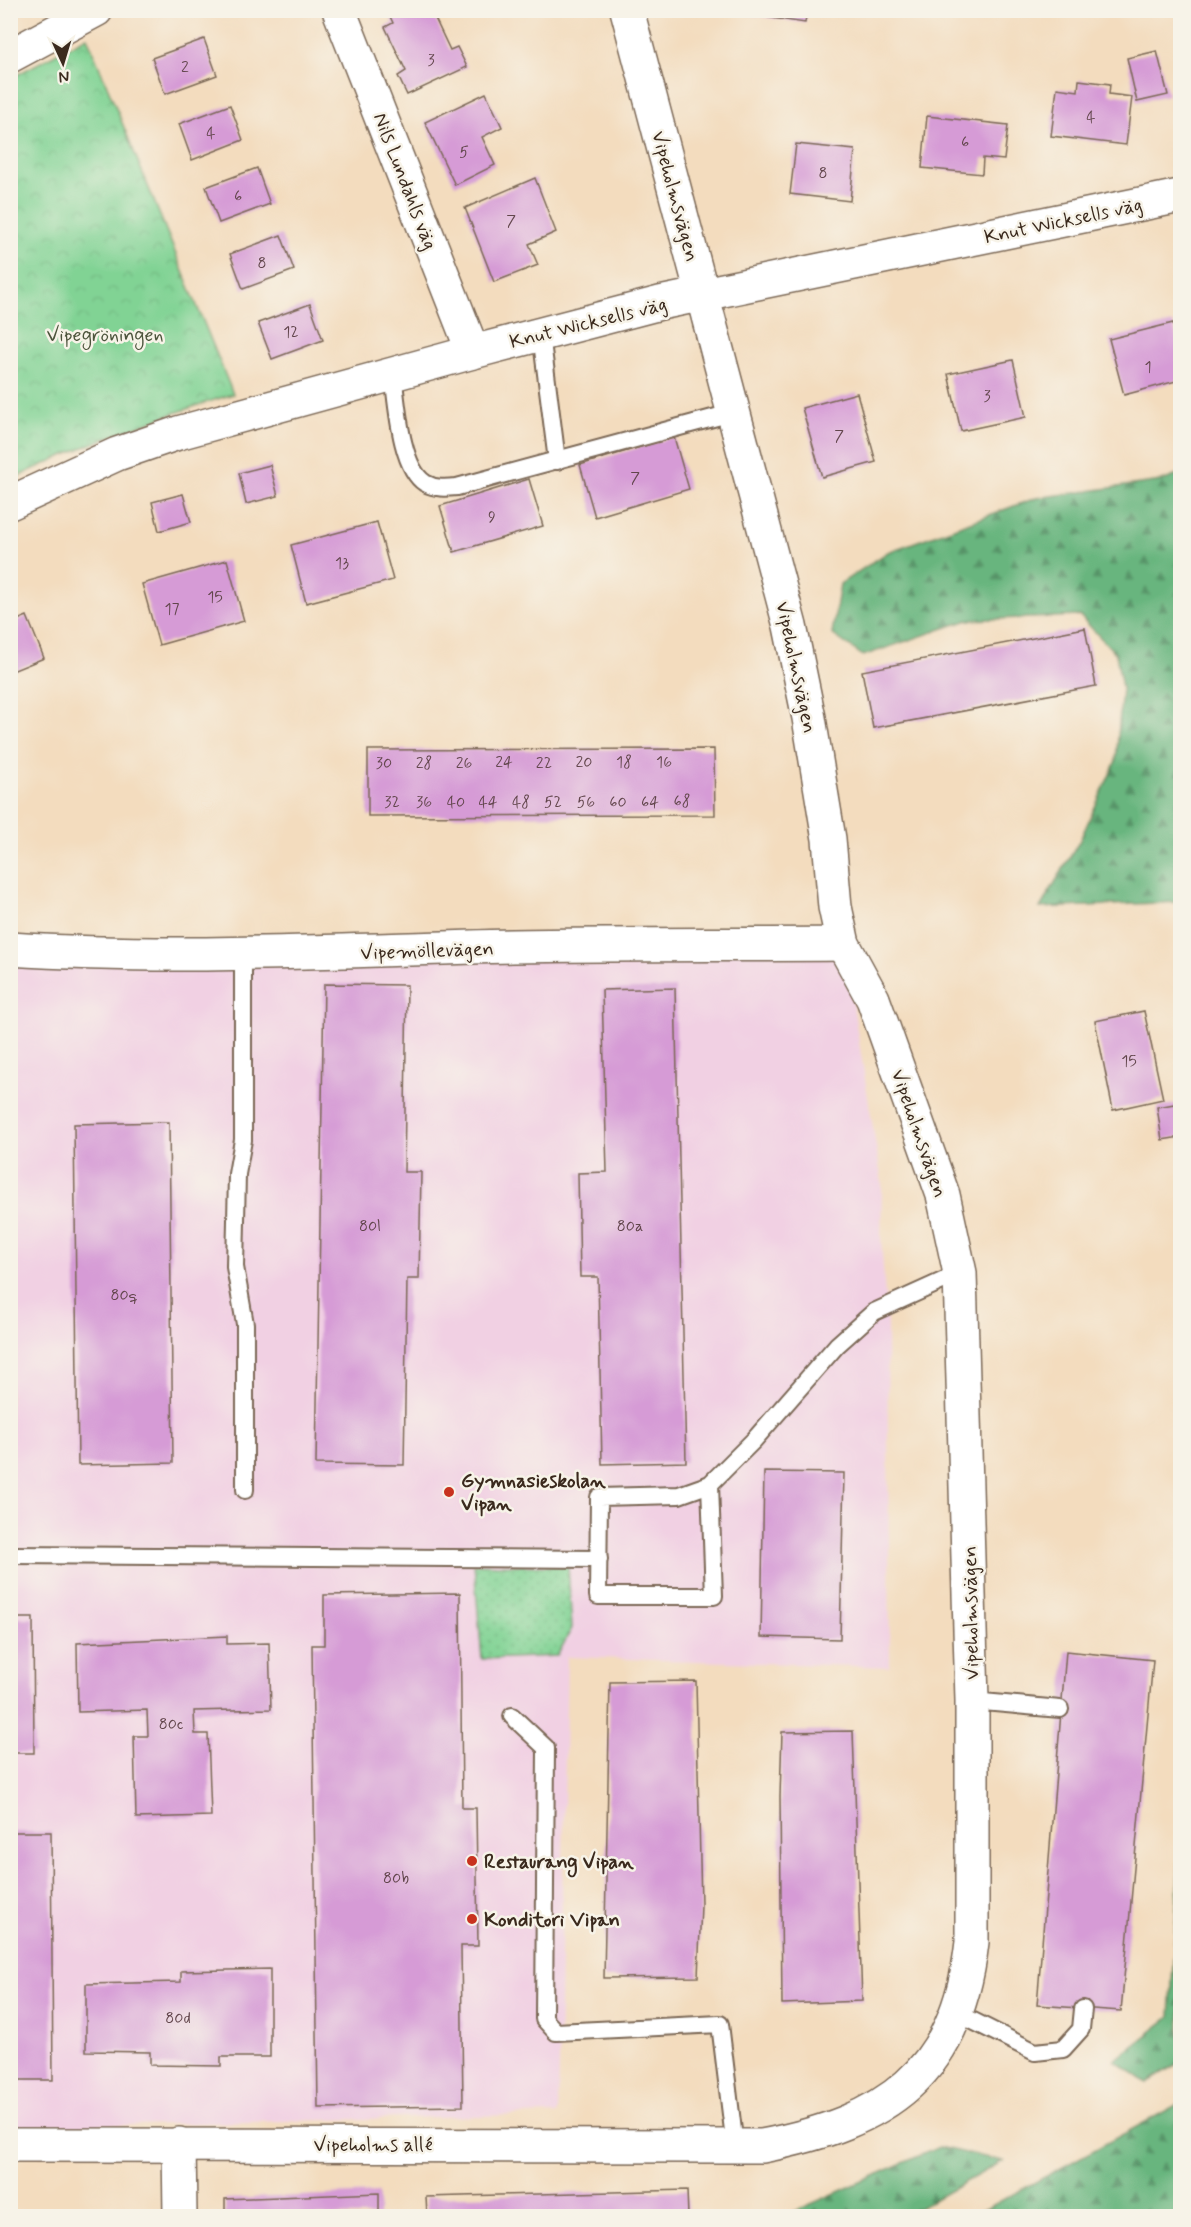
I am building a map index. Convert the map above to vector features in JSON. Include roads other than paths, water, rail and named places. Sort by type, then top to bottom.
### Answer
[{"type":"street","points":[[10,56],[96,10]]},
{"type":"street","name":"Nils Lundahls väg","points":[[339,10],[473,352]]},
{"type":"street","name":"Vipeholmsvägen","points":[[627,10],[790,626],[809,718],[829,839],[835,907],[843,944],[873,999],[943,1195],[960,1273],[972,1701],[972,1942],[968,1977],[957,2013],[940,2049],[915,2081],[882,2105],[847,2124],[805,2138],[762,2146],[735,2147]]},
{"type":"street","name":"Knut Wicksells väg","points":[[10,503],[117,454],[178,433],[541,334],[701,295],[1180,196]]},
{"type":"street","name":"Vipemöllevägen","points":[[10,949],[107,955],[243,954],[512,946],[843,944]]},
{"type":"street","points":[[179,2144],[180,2217]]},
{"type":"street","name":"Vipeholms allé","points":[[10,2145],[735,2147]]},
{"type":"lane","points":[[541,334],[557,461]]},
{"type":"lane","points":[[393,374],[410,464],[426,484],[444,488],[457,488],[735,412]]},
{"type":"lane","points":[[243,954],[243,1140],[237,1174],[235,1267],[245,1324],[245,1490]]},
{"type":"lane","points":[[710,1484],[714,1596],[598,1596],[599,1497],[679,1495],[710,1484],[754,1440],[837,1345],[874,1312],[960,1273]]},
{"type":"lane","points":[[10,1555],[599,1559]]},
{"type":"lane","points":[[972,1701],[1060,1709]]},
{"type":"lane","points":[[512,1716],[546,1749],[544,2019],[556,2031],[720,2024],[735,2147]]},
{"type":"lane","points":[[957,2013],[1035,2052],[1064,2049],[1082,2029],[1083,2009]]},
{"type":"place","name":"Gymnasieskolan Vipan","points":[[449,1492]]},
{"type":"place","name":"Restaurang Vipan","points":[[472,1861]]},
{"type":"place","name":"Konditori Vipan","points":[[472,1919]]},
{"type":"park label","name":"Vipegröningen","points":[[105,334]]}]
